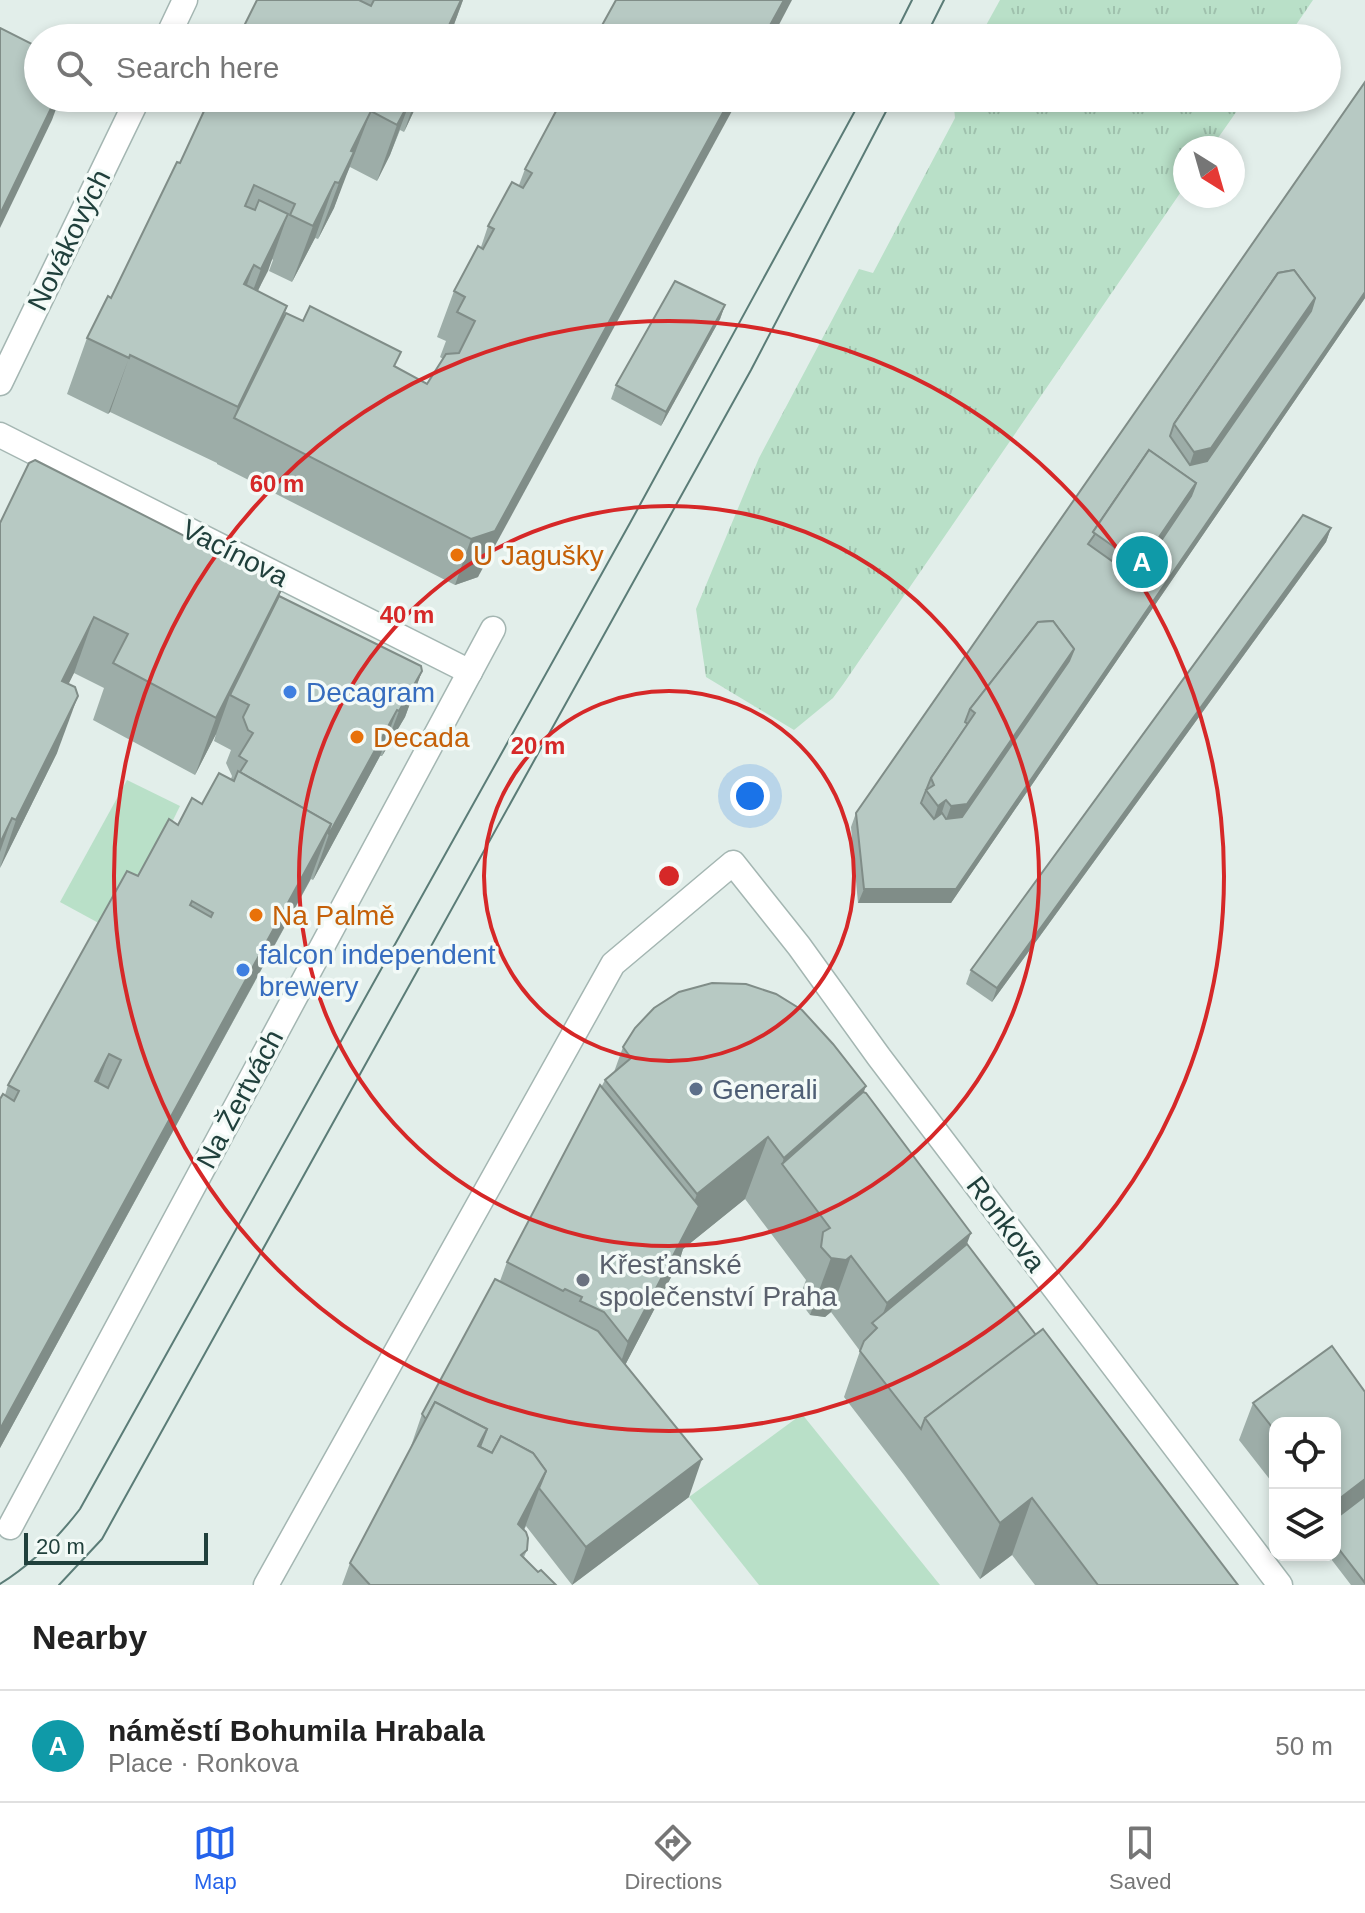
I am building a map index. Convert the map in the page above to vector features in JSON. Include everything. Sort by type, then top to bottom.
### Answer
[{"type":"street","points":[[174,24],[185,0]]},
{"type":"street","name":"Novákových","points":[[0,383],[131,112]]},
{"type":"street","name":"Vacínova","points":[[0,435],[470,672]]},
{"type":"street","name":"Na Žertvách","points":[[10,1527],[493,629]]},
{"type":"street","name":"Ronkova","points":[[266,1585],[613,964],[733,863],[799,946],[879,1057],[1280,1585]]},
{"type":"green space","points":[[1000,0],[1313,0],[1297,24],[987,24]]},
{"type":"green space","points":[[954,112],[1236,112],[1219,136],[1173,136],[1173,203],[844,683],[833,698],[794,730],[706,677],[696,609],[759,458],[859,269],[873,273],[955,118]]},
{"type":"green space","points":[[127,780],[180,806],[117,933],[60,902]]},
{"type":"green space","points":[[802,1414],[940,1585],[759,1585],[689,1497]]},
{"type":"building","points":[[257,0],[359,0],[371,6],[374,0],[461,0],[450,24],[245,24]]},
{"type":"building","points":[[616,0],[784,0],[771,24],[603,24]]},
{"type":"building","points":[[0,28],[24,40],[24,112],[49,112],[0,214]]},
{"type":"building","points":[[1365,82],[1365,292],[956,889],[864,889],[856,813]],"holes":[[[1294,270],[1315,298],[1311,311],[1207,461],[1190,465],[1170,436],[1174,424],[1278,273]],[[1149,450],[1196,483],[1191,496],[1136,578],[1088,544],[1095,534],[1093,532]],[[1053,621],[1074,649],[1069,661],[962,817],[946,819],[942,813],[934,819],[921,803],[931,778],[968,724],[965,722],[970,709],[1038,622]]]},
{"type":"building","points":[[204,112],[370,112],[339,183],[335,182],[313,226],[290,215],[295,204],[254,185],[245,206],[255,210],[259,200],[288,214],[261,269],[254,265],[244,284],[287,306],[238,407],[130,355],[129,358],[87,338],[108,296],[111,298],[177,162],[180,163]]},
{"type":"building","points":[[373,112],[404,112],[397,125]]},
{"type":"building","points":[[556,112],[723,112],[495,531],[471,539],[234,418],[286,313],[303,321],[310,306],[401,352],[394,366],[427,384],[446,354],[459,353],[475,321],[457,312],[465,297],[454,291],[478,246],[483,249],[494,229],[488,226],[512,182],[523,188],[532,173],[525,169]]},
{"type":"building","points":[[1294,270],[1315,298],[1211,448],[1194,452],[1174,424],[1278,273]]},
{"type":"building","points":[[675,281],[725,305],[666,412],[616,385]]},
{"type":"building","points":[[1149,450],[1196,483],[1140,565],[1093,532]]},
{"type":"building","points":[[35,460],[283,586],[216,718],[113,663],[128,634],[94,617],[62,681],[75,687],[78,696],[16,820],[12,818],[0,843],[0,523],[29,463]]},
{"type":"building","points":[[1303,515],[1331,528],[997,988],[971,970]]},
{"type":"building","points":[[279,596],[421,666],[422,671],[329,834],[331,824],[240,772],[247,761],[239,756],[253,733],[248,730],[243,717],[249,705],[230,695]]},
{"type":"building","points":[[1053,621],[1074,649],[967,804],[951,806],[946,800],[938,806],[926,790],[934,785],[931,778],[975,713],[970,709],[1038,622]]},
{"type":"building","points":[[238,771],[331,824],[0,1429],[0,1099],[3,1094],[14,1101],[19,1091],[8,1085],[127,871],[138,876],[169,819],[178,825],[192,798],[202,804],[219,773],[234,781]],"holes":[[[192,901],[213,913],[211,917],[190,905]],[[109,1054],[121,1060],[108,1088],[95,1081]]]},
{"type":"building","points":[[712,983],[746,984],[776,994],[802,1010],[866,1086],[784,1158],[768,1137],[697,1194],[605,1080],[631,1058],[623,1047],[635,1028],[654,1008],[679,992]]},
{"type":"building","points":[[600,1085],[699,1206],[628,1342],[604,1312],[580,1301],[582,1297],[565,1289],[563,1291],[507,1262]]},
{"type":"building","points":[[863,1092],[971,1233],[887,1303],[851,1256],[846,1260],[831,1258],[821,1247],[823,1232],[830,1228],[782,1164]]},
{"type":"building","points":[[967,1244],[1036,1335],[925,1418],[921,1429],[860,1351],[864,1341],[877,1328],[872,1323]]},
{"type":"building","points":[[495,1279],[598,1331],[702,1459],[586,1547],[539,1488],[546,1471],[533,1453],[501,1436],[492,1453],[480,1447],[487,1429],[435,1402],[426,1419],[422,1414]]},
{"type":"building","points":[[1043,1329],[1238,1585],[1098,1585],[1032,1498],[1000,1523],[925,1418]]},
{"type":"building","points":[[1332,1346],[1365,1392],[1365,1479],[1341,1497],[1341,1417],[1269,1417],[1269,1423],[1253,1403]]},
{"type":"building","points":[[435,1402],[487,1429],[478,1446],[492,1453],[501,1436],[533,1453],[546,1471],[518,1524],[528,1538],[527,1550],[521,1555],[556,1585],[370,1585],[350,1563]]},
{"type":"building","points":[[1365,1496],[1365,1583],[1341,1552],[1341,1514]]},
{"type":"tram line","points":[[900,24],[912,0]]},
{"type":"tram line","points":[[932,24],[944,0]]},
{"type":"tram line","points":[[0,1584],[43,1550],[80,1509],[630,523],[854,112]]},
{"type":"tram line","points":[[59,1585],[102,1539],[751,370],[886,112]]},
{"type":"place","name":"U Jagušky","points":[[457,555]]},
{"type":"place","name":"náměstí Bohumila Hrabala","points":[[1142,562]]},
{"type":"place","name":"Decagram","points":[[290,692]]},
{"type":"place","name":"Decada","points":[[357,737]]},
{"type":"place","name":"Na Palmě","points":[[256,915]]},
{"type":"place","name":"falcon independent brewery","points":[[243,970]]},
{"type":"place","name":"Generali","points":[[696,1089]]},
{"type":"place","name":"Křesťanské společenství Praha","points":[[583,1280]]}]
